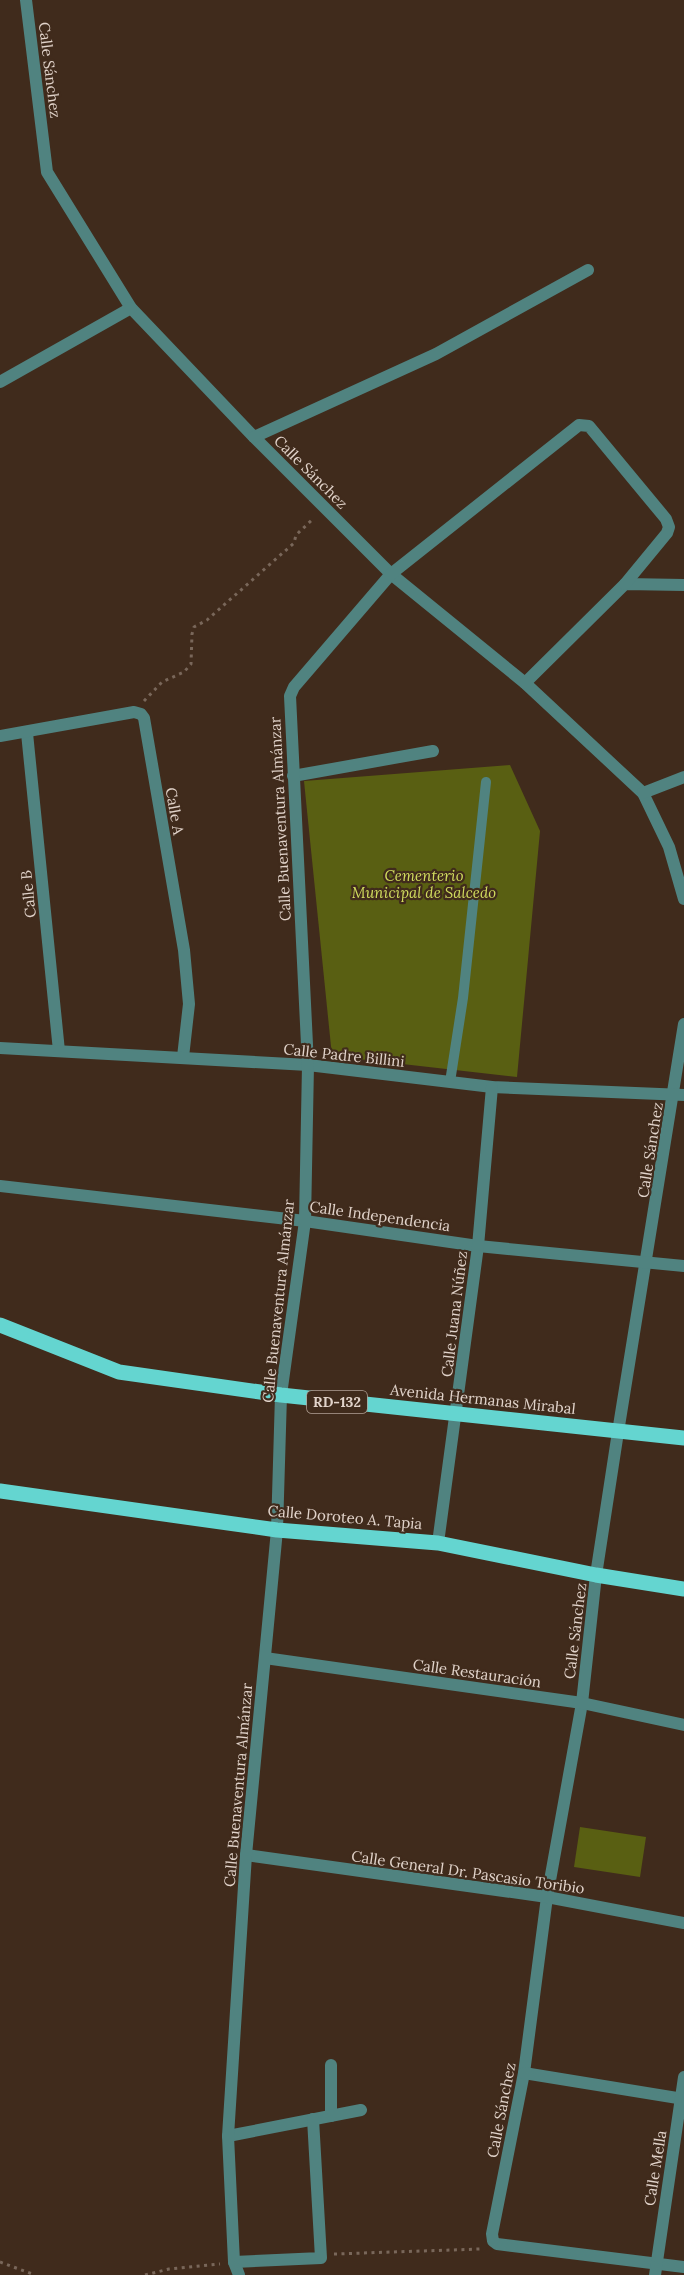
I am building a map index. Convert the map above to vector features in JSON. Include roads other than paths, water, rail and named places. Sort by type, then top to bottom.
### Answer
[{"type":"main road","name":"Avenida Hermanas Mirabal","points":[[0,1325],[119,1372],[282,1395],[684,1438]]},
{"type":"main road","name":"Calle Doroteo A. Tapia","points":[[0,1491],[278,1530],[438,1543],[596,1575],[684,1589]]},
{"type":"street","name":"Calle Sánchez","points":[[26,0],[47,172],[131,308],[254,437],[391,574],[525,682],[644,793],[669,847],[684,899]]},
{"type":"street","points":[[254,437],[436,354],[588,270]]},
{"type":"street","points":[[0,382],[131,308]]},
{"type":"street","name":"Calle Buenaventura Almánzar","points":[[239,2275],[234,2262],[228,2136],[246,1855],[278,1530],[282,1395],[305,1221],[308,1065],[290,706],[294,687],[391,574],[579,425],[589,426],[666,519],[669,527],[667,533],[625,584]]},
{"type":"street","points":[[525,682],[625,584],[684,585]]},
{"type":"street","name":"Calle A","points":[[27,733],[134,712],[141,714],[144,718],[184,950],[189,1004],[183,1057]]},
{"type":"street","points":[[0,736],[27,733]]},
{"type":"street","name":"Calle B","points":[[27,733],[59,1051]]},
{"type":"street","points":[[293,776],[434,751]]},
{"type":"street","points":[[644,793],[684,777]]},
{"type":"street","name":"Calle Sánchez","points":[[655,2269],[496,2244],[492,2234],[524,2073],[547,1897],[582,1703],[596,1575],[618,1432],[679,1095],[684,1024]]},
{"type":"street","name":"Calle Padre Billini","points":[[0,1048],[308,1065],[492,1087],[679,1095]]},
{"type":"street","name":"Calle Juana Núñez","points":[[438,1543],[478,1246],[492,1087]]},
{"type":"street","name":"Calle Independencia","points":[[0,1186],[305,1221],[478,1246],[684,1266]]},
{"type":"street","name":"Calle Restauración","points":[[265,1658],[582,1703],[684,1725]]},
{"type":"street","name":"Calle General Dr. Pascasio Toribio","points":[[246,1855],[547,1897],[684,1923]]},
{"type":"street","points":[[331,2065],[331,2116]]},
{"type":"street","points":[[524,2073],[683,2099]]},
{"type":"street","name":"Calle Mella","points":[[655,2269],[683,2099],[684,2077]]},
{"type":"street","points":[[228,2136],[362,2109]]},
{"type":"street","points":[[234,2262],[321,2258],[314,2119]]},
{"type":"street","points":[[655,2269],[684,2267]]},
{"type":"lane","points":[[450,1082],[462,998],[486,782]]},
{"type":"park label","name":"Cementerio Municipal de Salcedo","points":[[424,884]]}]
